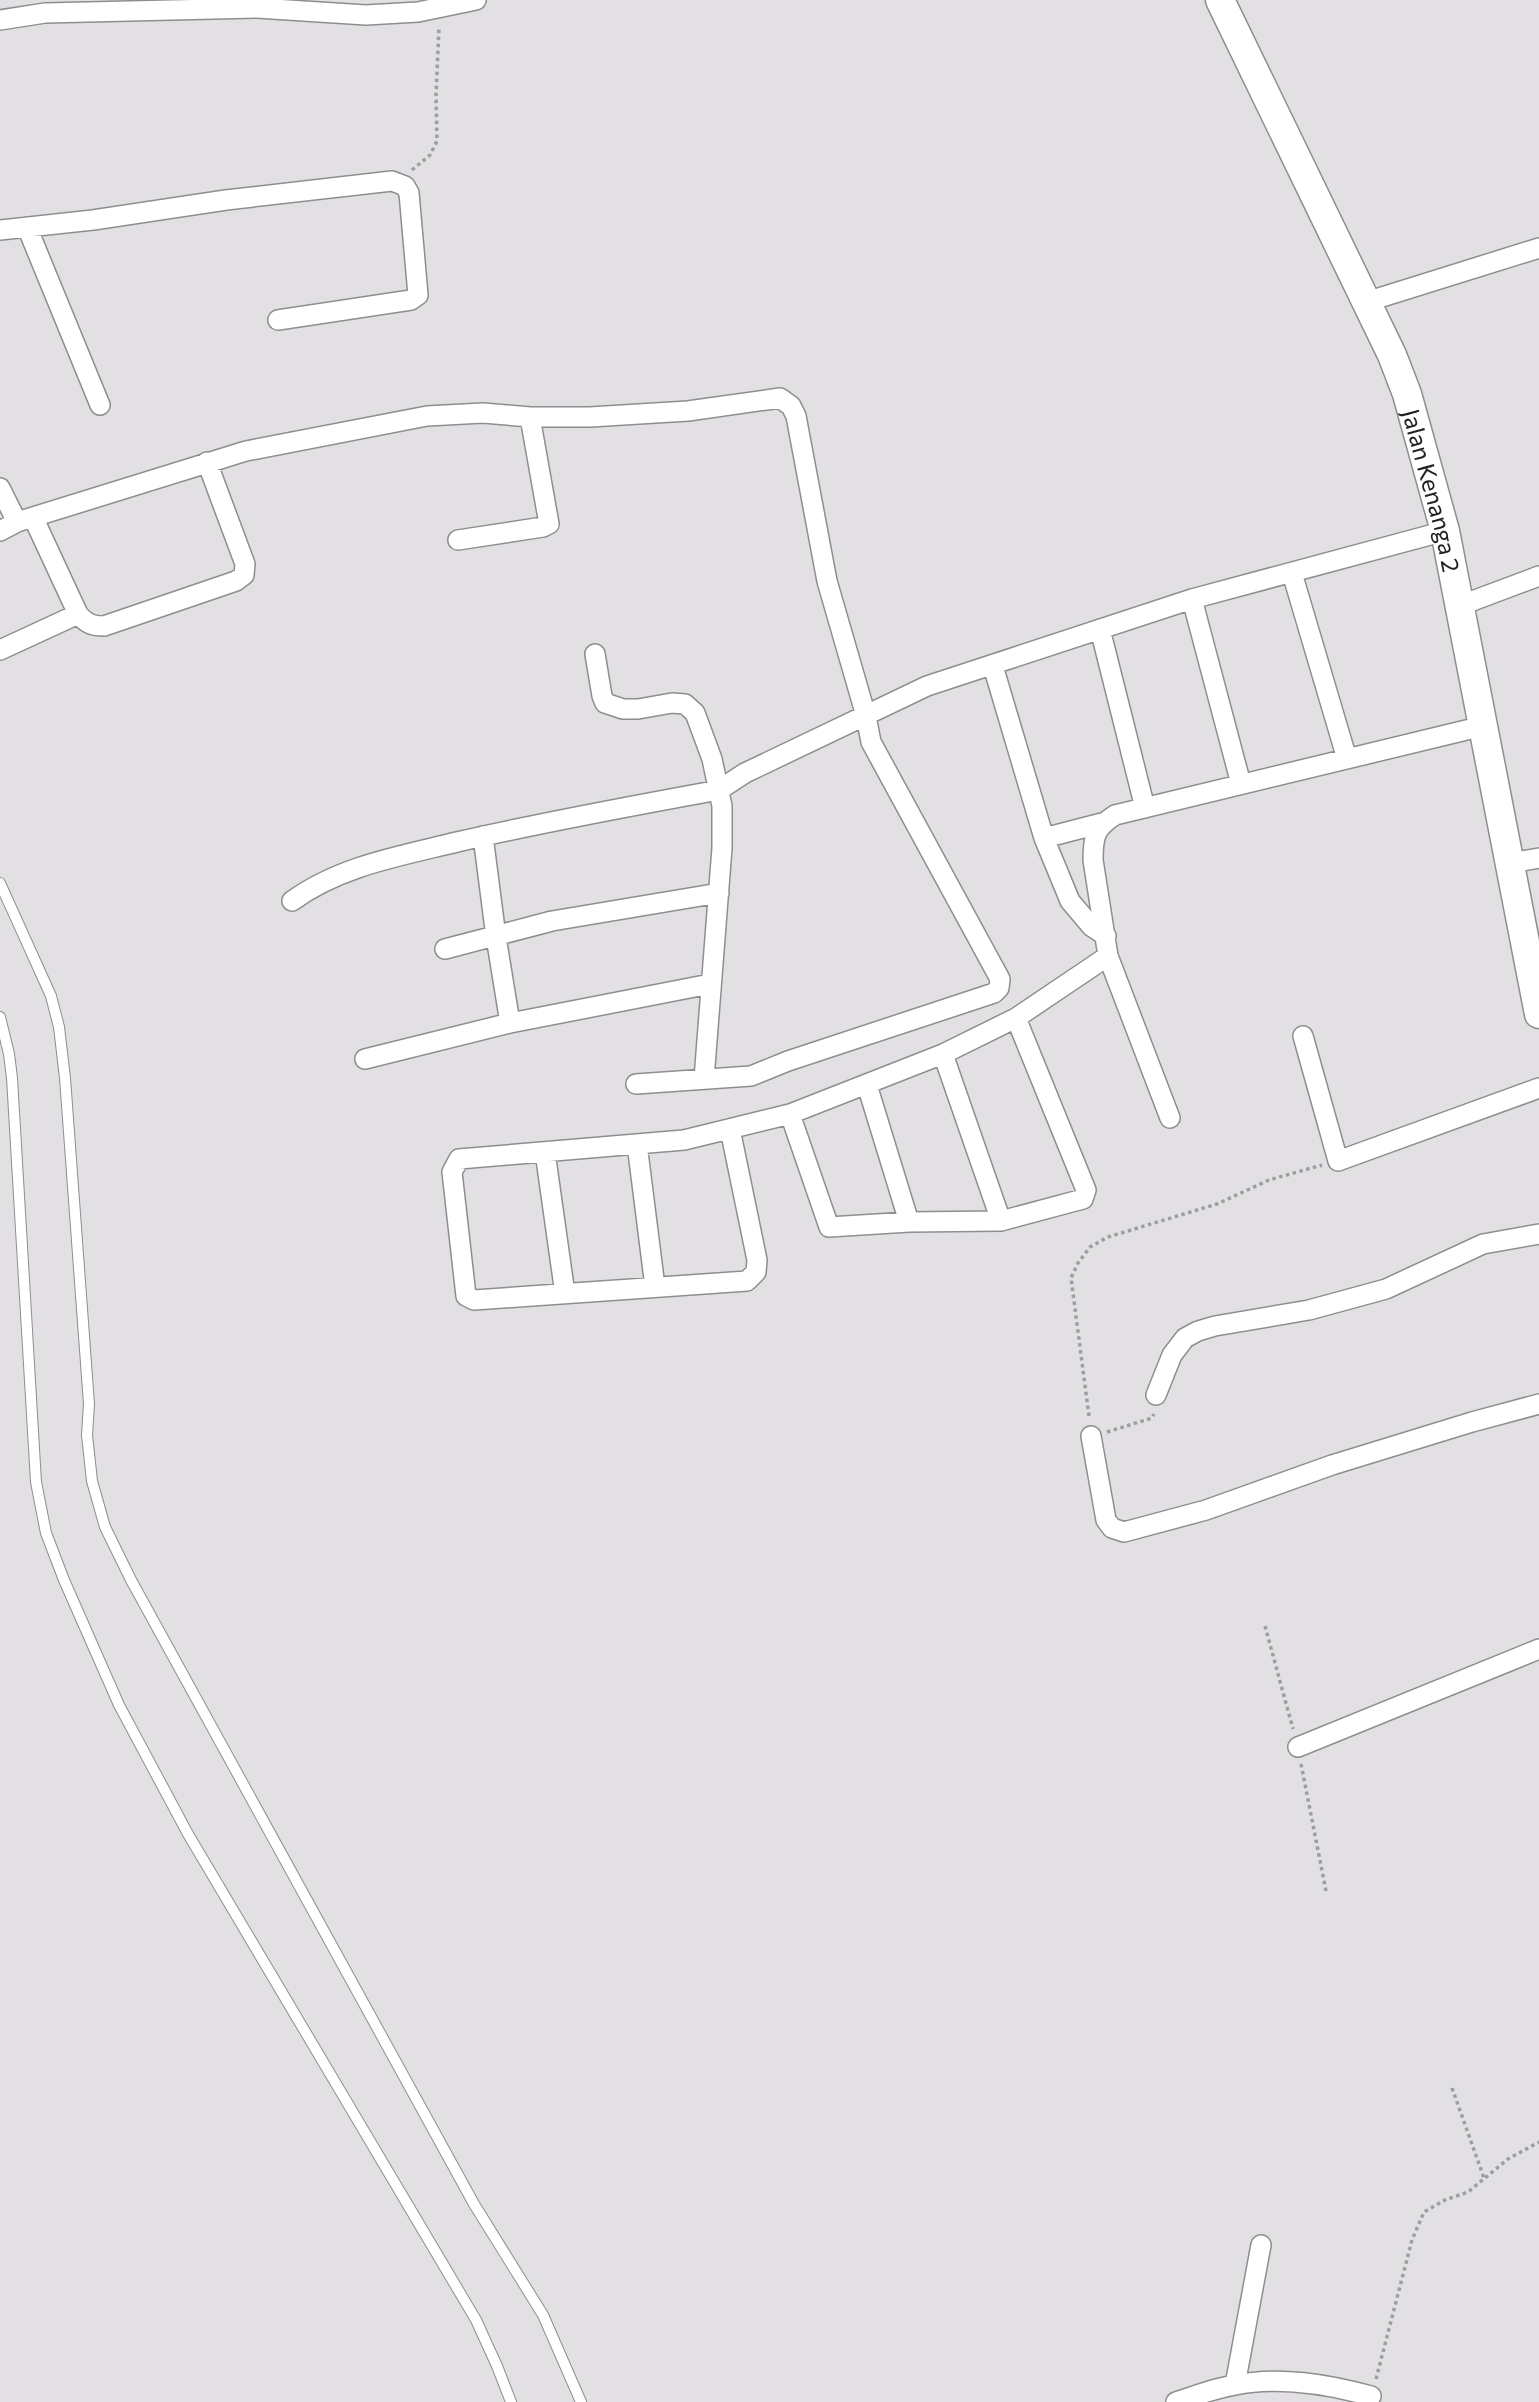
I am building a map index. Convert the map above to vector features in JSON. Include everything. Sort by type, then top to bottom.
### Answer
[{"type":"main road","name":"Jalan Kenanga 2","points":[[1220,0],[1392,355],[1407,394],[1445,531],[1539,1014]]},
{"type":"street","points":[[0,20],[44,7],[257,4],[366,15],[418,12],[477,0]]},
{"type":"street","points":[[0,230],[93,220],[226,200],[392,181],[400,183],[409,192],[418,295],[411,300],[278,320]]},
{"type":"street","points":[[27,227],[100,405]]},
{"type":"street","points":[[1366,302],[1539,248]]},
{"type":"street","points":[[16,523],[246,451],[427,416],[483,413],[530,417],[590,417],[688,411],[780,398],[790,406],[796,416],[827,581],[871,742],[1000,979],[999,988],[994,993],[788,1061],[751,1076],[636,1084]]},
{"type":"street","points":[[458,540],[549,524],[530,417]]},
{"type":"street","points":[[0,488],[16,523],[78,614],[93,626],[104,626],[236,581],[244,575],[245,564],[207,462]]},
{"type":"street","points":[[292,901],[314,884],[363,865],[484,836],[719,790],[745,773],[928,686],[1192,599],[1445,531]]},
{"type":"street","points":[[1292,573],[1347,759]]},
{"type":"street","points":[[1459,606],[1539,576]]},
{"type":"street","points":[[1192,599],[1241,784]]},
{"type":"street","points":[[0,650],[78,614]]},
{"type":"street","points":[[1100,628],[1145,808]]},
{"type":"street","points":[[595,653],[605,703],[612,707],[638,709],[672,703],[685,704],[691,708],[712,759],[722,806],[719,893],[704,1079]]},
{"type":"street","points":[[993,666],[1044,838],[1070,901],[1091,926],[1106,936]]},
{"type":"street","points":[[1044,838],[1102,823],[1115,815],[1483,726]]},
{"type":"street","points":[[1102,823],[1096,833],[1093,860],[1108,956],[1170,1118]]},
{"type":"street","points":[[484,836],[510,1023]]},
{"type":"street","points":[[1510,863],[1539,858]]},
{"type":"street","points":[[445,949],[552,921],[719,893]]},
{"type":"street","points":[[730,1129],[757,1260],[756,1272],[747,1280],[474,1300],[466,1296],[452,1172],[459,1159],[684,1140],[790,1114],[943,1054],[1016,1018],[1108,956]]},
{"type":"street","points":[[365,1059],[510,1023],[710,984]]},
{"type":"street","points":[[790,1114],[829,1227],[1001,1222],[1083,1199],[1086,1190],[1016,1018]]},
{"type":"street","points":[[1303,1036],[1338,1161],[1539,1088]]},
{"type":"street","points":[[943,1054],[1001,1222]]},
{"type":"street","points":[[867,1085],[909,1223]]},
{"type":"street","points":[[637,1144],[654,1287]]},
{"type":"street","points":[[545,1152],[565,1294]]},
{"type":"street","points":[[1156,1395],[1172,1355],[1185,1338],[1198,1331],[1309,1310],[1386,1289],[1483,1244],[1539,1234]]},
{"type":"street","points":[[1091,1436],[1106,1520],[1112,1528],[1124,1532],[1206,1510],[1332,1465],[1539,1404]]},
{"type":"street","points":[[1298,1747],[1539,1649]]},
{"type":"street","points":[[1235,2385],[1261,2245]]},
{"type":"street","points":[[1176,2402],[1235,2385],[1292,2381],[1333,2386],[1371,2396]]},
{"type":"lane","points":[[0,883],[42,972],[59,1027],[86,1367],[89,1460],[105,1527],[131,1580],[474,2204],[543,2315],[581,2402]]},
{"type":"lane","points":[[0,1017],[12,1078],[36,1482],[46,1533],[119,1704],[188,1834],[476,2320],[498,2366],[511,2402]]},
{"type":"path","points":[[400,183],[430,155],[438,141],[436,95],[440,7]]},
{"type":"path","points":[[1156,1395],[1156,1410],[1152,1418],[1091,1436],[1071,1278],[1077,1263],[1090,1247],[1125,1230],[1217,1204],[1269,1181],[1338,1161]]},
{"type":"path","points":[[1265,1626],[1298,1747],[1326,1891]]},
{"type":"path","points":[[1452,2088],[1484,2178]]},
{"type":"path","points":[[1371,2396],[1412,2240],[1424,2212],[1445,2200],[1468,2192],[1508,2159],[1539,2142]]}]
